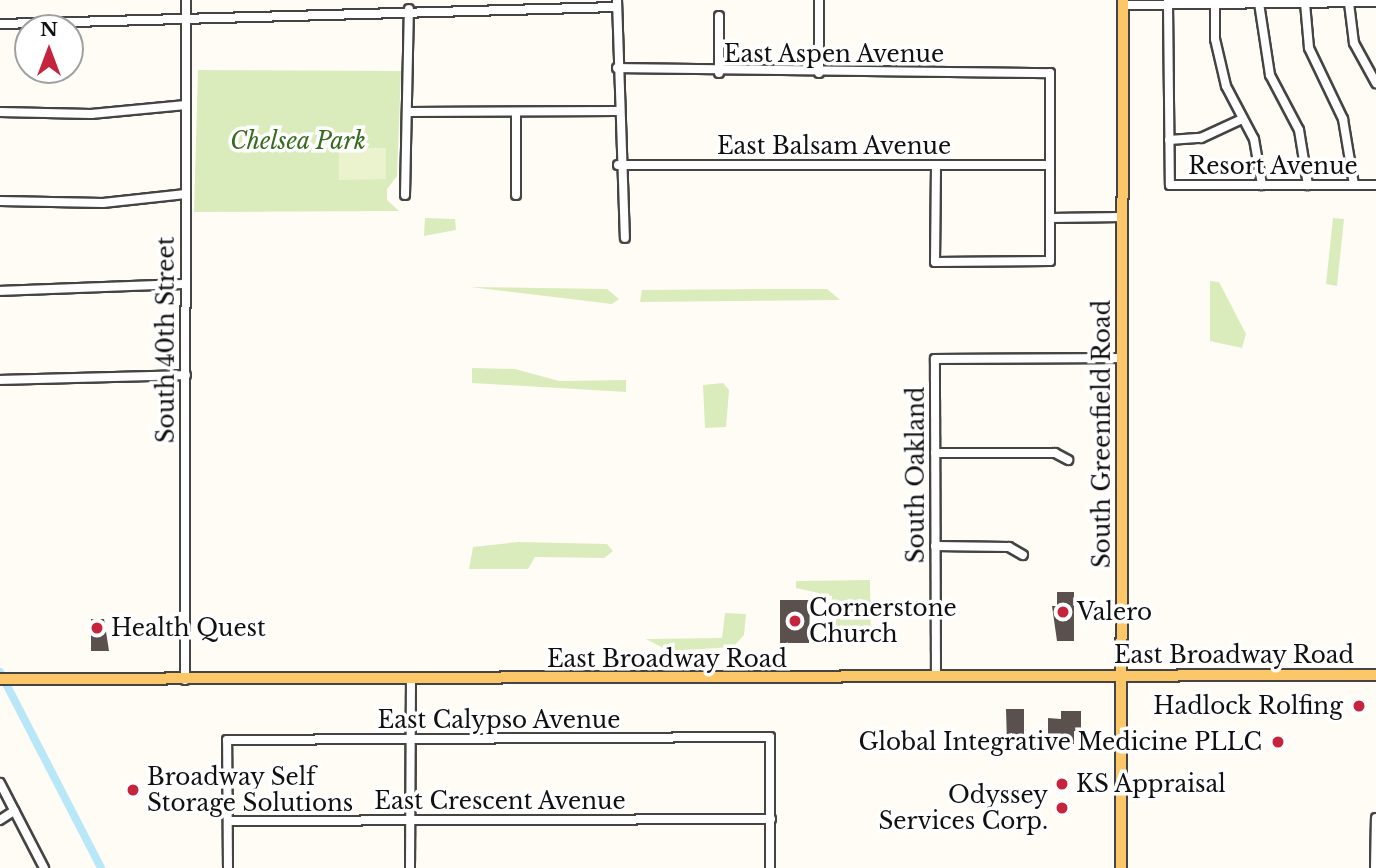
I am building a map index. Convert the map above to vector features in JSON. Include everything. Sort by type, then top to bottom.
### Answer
[{"type":"main road","name":"South Greenfield Road","points":[[1121,868],[1123,2]]},
{"type":"main road","name":"East Broadway Road","points":[[0,679],[1376,675]]},
{"type":"street","name":"South 40th Street","points":[[185,680],[186,0]]},
{"type":"street","points":[[819,0],[819,73]]},
{"type":"street","points":[[1123,2],[1376,2]]},
{"type":"street","points":[[1259,3],[1270,75],[1299,130],[1308,184]]},
{"type":"street","points":[[1305,3],[1309,48],[1343,119],[1354,185]]},
{"type":"street","points":[[1349,3],[1354,43],[1372,65],[1376,83]]},
{"type":"street","points":[[0,24],[100,24],[186,16],[617,4],[618,165],[625,238]]},
{"type":"street","points":[[1168,4],[1169,140],[1201,138],[1242,119]]},
{"type":"street","points":[[1215,4],[1215,39],[1242,119],[1254,139],[1262,185]]},
{"type":"street","points":[[405,195],[409,112],[409,9]]},
{"type":"street","points":[[719,16],[719,74]]},
{"type":"street","name":"East Aspen Avenue","points":[[617,68],[719,74],[1050,74],[1050,165]]},
{"type":"street","points":[[0,112],[91,114],[186,105]]},
{"type":"street","points":[[409,112],[617,111]]},
{"type":"street","points":[[516,112],[516,195]]},
{"type":"street","name":"Resort Avenue","points":[[1169,140],[1170,185],[1376,185]]},
{"type":"street","name":"East Balsam Avenue","points":[[618,165],[1050,165]]},
{"type":"street","points":[[936,165],[936,262],[1050,261],[1050,165]]},
{"type":"street","points":[[0,201],[103,203],[186,194]]},
{"type":"street","points":[[1050,218],[1123,217]]},
{"type":"street","points":[[0,291],[186,284]]},
{"type":"street","name":"South Oakland","points":[[936,676],[936,359],[1122,358]]},
{"type":"street","points":[[0,380],[186,375]]},
{"type":"street","points":[[936,453],[1055,453],[1068,460]]},
{"type":"street","points":[[935,546],[1009,547],[1023,555]]},
{"type":"street","points":[[410,868],[411,679]]},
{"type":"street","name":"East Calypso Avenue","points":[[228,821],[227,740],[770,737],[771,819]]},
{"type":"street","points":[[0,783],[40,866]]},
{"type":"street","points":[[0,820],[15,811]]},
{"type":"street","points":[[1375,868],[1376,818]]},
{"type":"street","points":[[770,868],[771,819]]},
{"type":"street","name":"East Crescent Avenue","points":[[228,821],[771,819]]},
{"type":"street","points":[[228,821],[228,868]]},
{"type":"green space","name":"Chelsea Park","points":[[198,70],[401,71],[397,176],[387,189],[387,200],[399,211],[194,212]]},
{"type":"green space","points":[[339,148],[386,148],[386,179],[339,180]]},
{"type":"green space","points":[[425,218],[455,219],[456,230],[424,236]]},
{"type":"green space","points":[[1333,218],[1344,219],[1337,286],[1326,284]]},
{"type":"green space","points":[[1210,281],[1219,282],[1246,334],[1242,348],[1210,341]]},
{"type":"green space","points":[[470,287],[607,289],[619,299],[612,304]]},
{"type":"green space","points":[[827,289],[840,300],[640,302],[642,290]]},
{"type":"green space","points":[[472,368],[515,369],[559,381],[626,380],[626,392],[472,383]]},
{"type":"green space","points":[[723,383],[729,390],[726,427],[705,428],[703,385]]},
{"type":"green space","points":[[518,542],[607,544],[613,551],[604,558],[535,557],[528,569],[469,569],[473,547]]},
{"type":"green space","points":[[870,580],[871,642],[831,642],[832,596],[796,588],[796,581]]},
{"type":"green space","points":[[725,613],[746,614],[744,635],[733,647],[669,651],[646,639],[722,638]]},
{"type":"building","name":"Valero","points":[[1057,592],[1074,592],[1074,641],[1057,641],[1052,606],[1057,606]]},
{"type":"building","name":"Cornerstone Church","points":[[780,600],[810,600],[809,643],[780,643]]},
{"type":"building","name":"Health Quest","points":[[91,619],[104,619],[109,651],[91,651]]},
{"type":"building","points":[[1006,709],[1024,709],[1024,744],[1007,743]]},
{"type":"building","points":[[1061,711],[1081,711],[1081,731],[1074,731],[1074,744],[1048,744],[1048,718],[1061,719]]},
{"type":"waterway","points":[[0,672],[101,868]]},
{"type":"place","name":"Valero","points":[[1063,612]]},
{"type":"place","name":"Cornerstone Church","points":[[795,621]]},
{"type":"place","name":"Health Quest","points":[[97,628]]},
{"type":"place","name":"Hadlock Rolfing","points":[[1359,706]]},
{"type":"place","name":"Global Integrative Medicine PLLC","points":[[1278,742]]},
{"type":"place","name":"KS Appraisal","points":[[1062,784]]},
{"type":"place","name":"Broadway Self Storage Solutions","points":[[133,790]]},
{"type":"place","name":"Odyssey Services Corp.","points":[[1062,808]]}]
